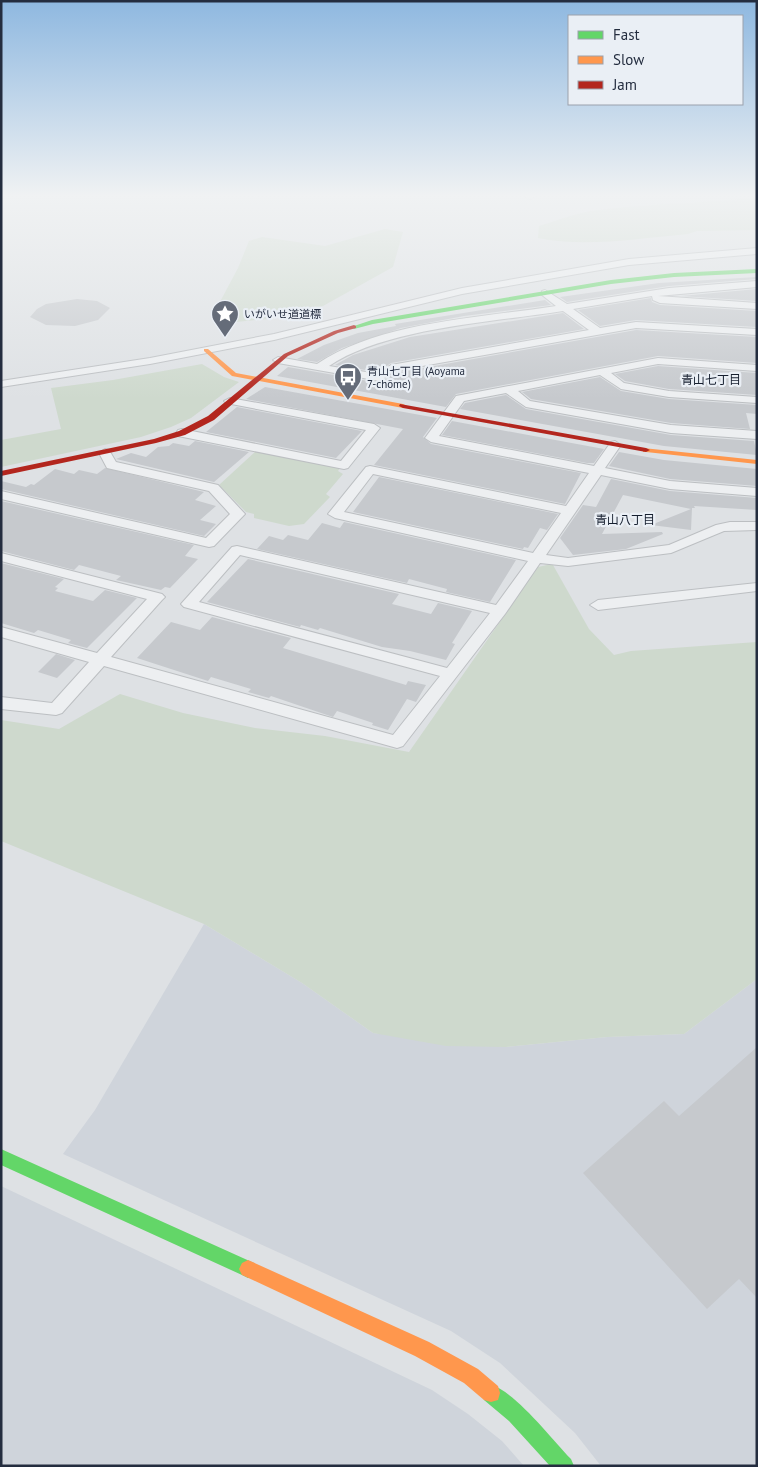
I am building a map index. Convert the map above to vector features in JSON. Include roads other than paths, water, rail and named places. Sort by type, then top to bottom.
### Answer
[{"type":"street","points":[[1,384],[111,368],[274,337],[462,291],[626,262]]},
{"type":"street","points":[[1,474],[105,452],[182,433],[211,418],[278,360],[320,339],[372,322],[611,282],[674,275],[757,271]]},
{"type":"street","points":[[462,291],[470,295],[480,295],[595,276],[604,277],[611,282]]},
{"type":"street","points":[[318,368],[341,353],[402,334],[649,293],[686,288],[757,284]]},
{"type":"street","points":[[545,293],[597,331]]},
{"type":"street","points":[[649,293],[660,300],[757,306]]},
{"type":"street","points":[[278,360],[380,378],[391,368],[636,325],[757,332]]},
{"type":"street","points":[[206,350],[234,376],[664,453],[757,462]]},
{"type":"street","points":[[757,368],[658,361],[460,398],[431,438],[670,485],[757,492]]},
{"type":"street","points":[[603,372],[621,386],[669,394],[757,400]]},
{"type":"street","points":[[509,389],[526,404],[671,429],[757,435]]},
{"type":"street","points":[[182,433],[344,465],[374,428],[230,401]]},
{"type":"street","points":[[1,632],[397,742],[500,611],[615,444]]},
{"type":"street","points":[[1,495],[209,543],[238,514],[212,488],[111,465],[105,452]]},
{"type":"street","points":[[569,511],[370,470],[335,514],[535,558],[568,562],[652,553],[685,545],[719,527],[734,524],[757,526]]},
{"type":"street","points":[[451,674],[189,604],[238,550],[500,611]]},
{"type":"street","points":[[1,557],[157,597],[56,709],[1,703]]},
{"type":"street","points":[[598,605],[757,587]]},
{"type":"street","points":[[1,1157],[422,1349],[471,1376],[516,1414],[564,1466]]},
{"type":"place","name":"いがいせ道道標","points":[[225,338]]},
{"type":"place","name":"青山七丁目 (Aoyama 7-chōme)","points":[[348,401]]},
{"type":"district","name":"青山七丁目","points":[[711,379]]},
{"type":"district","name":"青山八丁目","points":[[625,519]]}]
